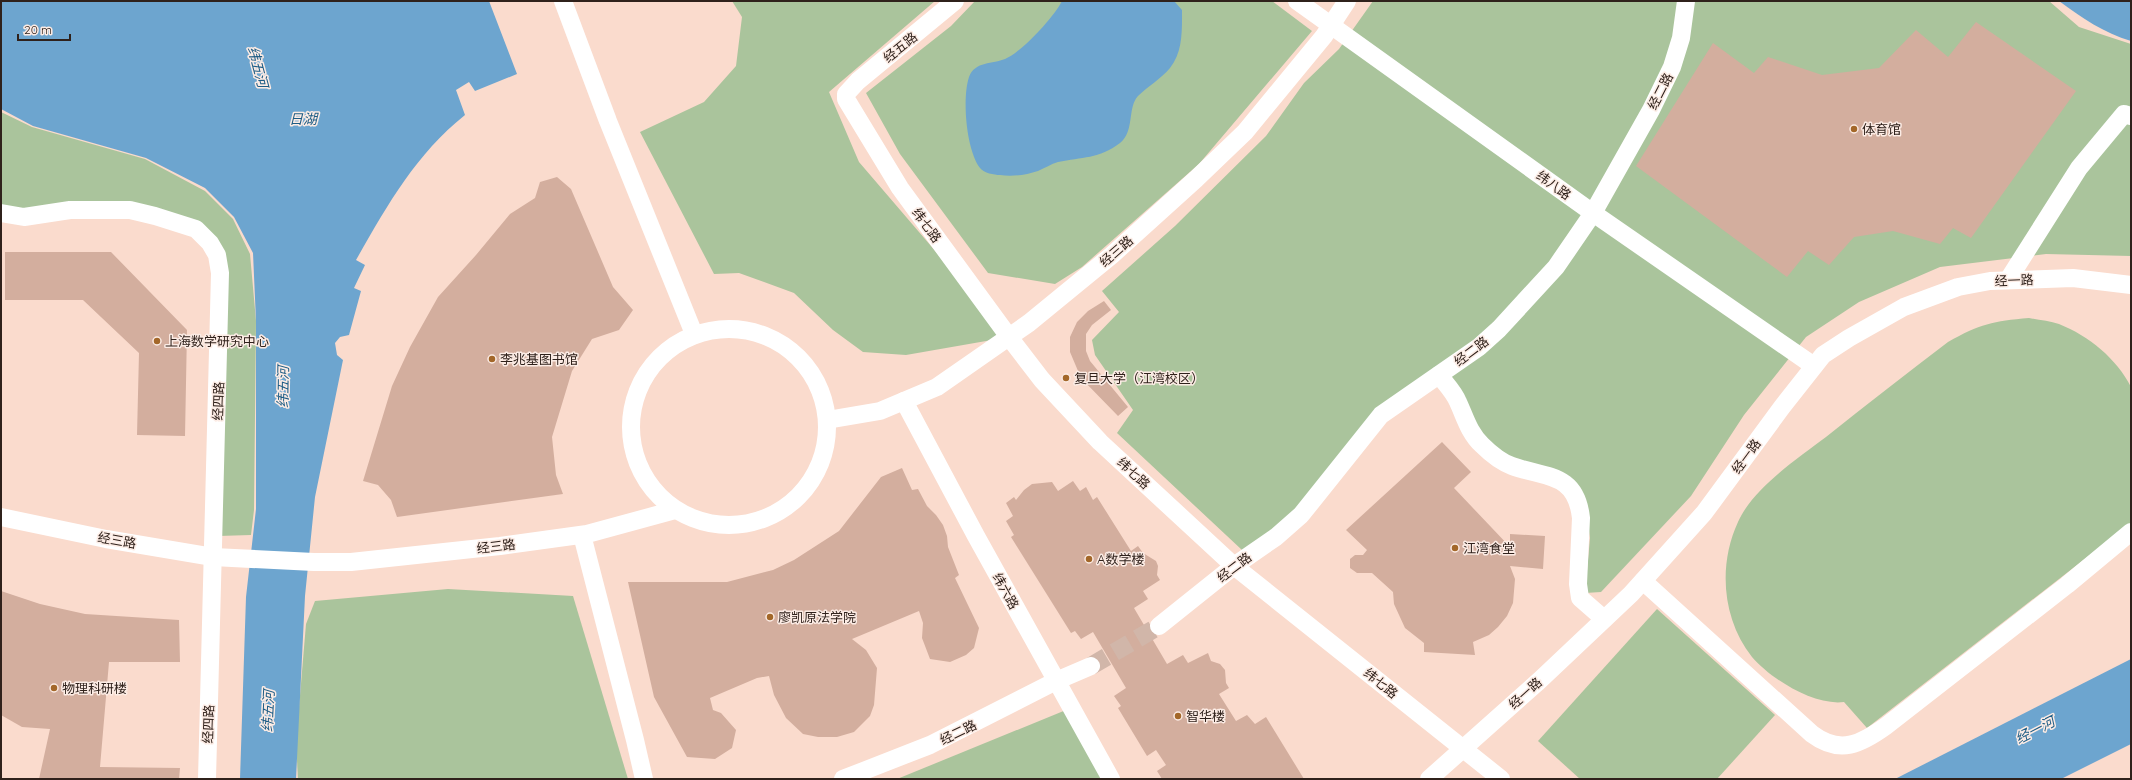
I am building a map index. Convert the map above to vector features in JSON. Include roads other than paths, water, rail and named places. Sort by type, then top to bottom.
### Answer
[{"type":"lane","points":[[563,1],[608,121],[694,334]]},
{"type":"lane","name":"经五路","points":[[846,94],[858,81],[955,1]]},
{"type":"lane","name":"纬八路","points":[[1297,1],[1593,213],[1814,366]]},
{"type":"lane","name":"经三路","points":[[827,420],[880,412],[937,387],[1029,324],[1112,255],[1196,179],[1245,132],[1331,26],[1347,1]]},
{"type":"lane","name":"经二路","points":[[1159,626],[1234,566],[1276,537],[1301,515],[1381,415],[1479,347],[1499,329],[1556,267],[1593,213],[1651,110],[1672,67],[1681,38],[1686,1]]},
{"type":"lane","name":"纬七路","points":[[846,94],[852,110],[900,188],[1042,380],[1100,442],[1234,566],[1501,779]]},
{"type":"lane","points":[[2008,280],[2078,168],[2124,114],[2131,116]]},
{"type":"lane","name":"经四路","points":[[1,213],[24,217],[70,210],[130,210],[196,229],[210,243],[217,254],[220,273],[207,779]]},
{"type":"lane","name":"经一路","points":[[1429,779],[1464,749],[1643,581],[1704,513],[1823,355],[1849,338],[1904,307],[1958,287],[2008,280],[2073,278],[2131,285]]},
{"type":"lane","points":[[731,328],[760,333],[785,346],[806,366],[821,392],[827,420],[827,438],[823,456],[809,484],[796,499],[780,511],[748,523],[719,525],[696,520],[675,510],[662,499],[641,472],[632,445],[630,414],[637,388],[651,365],[672,345],[694,334],[712,329],[731,328]]},
{"type":"lane","points":[[1439,375],[1458,401],[1470,430],[1481,444],[1511,466],[1555,477],[1567,486],[1575,497],[1580,508],[1581,518],[1578,584],[1580,598],[1604,619]]},
{"type":"lane","name":"纬六路","points":[[904,401],[1111,779]]},
{"type":"lane","name":"经三路","points":[[1,517],[106,539],[213,557],[314,562],[351,562],[500,546],[582,535],[675,510]]},
{"type":"lane","points":[[1643,581],[1812,734],[1819,739],[1839,746],[1865,740],[1886,726],[2067,585],[2131,532]]},
{"type":"lane","points":[[582,535],[644,779]]},
{"type":"lane","name":"经二路","points":[[843,779],[930,745],[1056,681],[1091,666]]},
{"type":"water","name":"日湖","points":[[1,1],[489,1],[517,74],[475,91],[469,82],[456,90],[465,115],[447,130],[431,147],[403,182],[356,260],[365,265],[354,288],[361,291],[349,335],[340,337],[335,343],[337,355],[343,360],[315,497],[305,596],[296,779],[240,779],[246,597],[256,509],[256,321],[253,253],[234,217],[205,188],[146,158],[33,126],[1,109]]},
{"type":"water","points":[[1062,1],[1174,1],[1182,10],[1182,25],[1180,48],[1174,62],[1159,79],[1138,96],[1133,107],[1128,132],[1125,138],[1120,143],[1105,152],[1090,157],[1058,162],[1038,171],[1024,175],[995,175],[982,170],[971,149],[967,123],[966,97],[969,77],[975,68],[1005,59],[1020,49],[1045,25]]},
{"type":"water","points":[[2059,1],[2131,1],[2131,41],[2112,34],[2094,24]]},
{"type":"water","name":"经一河","points":[[2131,659],[2131,744],[2061,779],[1895,779]]},
{"type":"tunnel","points":[[1091,666],[1159,626]]},
{"type":"place","name":"体育馆","points":[[1854,129]]},
{"type":"place","name":"上海数学研究中心","points":[[157,341]]},
{"type":"place","name":"李兆基图书馆","points":[[492,359]]},
{"type":"place","name":"复旦大学（江湾校区）","points":[[1066,378]]},
{"type":"place","name":"江湾食堂","points":[[1455,548]]},
{"type":"place","name":"A数学楼","points":[[1089,559]]},
{"type":"place","name":"廖凯原法学院","points":[[770,617]]},
{"type":"place","name":"物理科研楼","points":[[54,688]]},
{"type":"place","name":"智华楼","points":[[1178,716]]},
{"type":"water label","name":"纬五河","points":[[258,67]]},
{"type":"water label","name":"纬五河","points":[[283,387]]},
{"type":"water label","name":"纬五河","points":[[268,711]]}]
